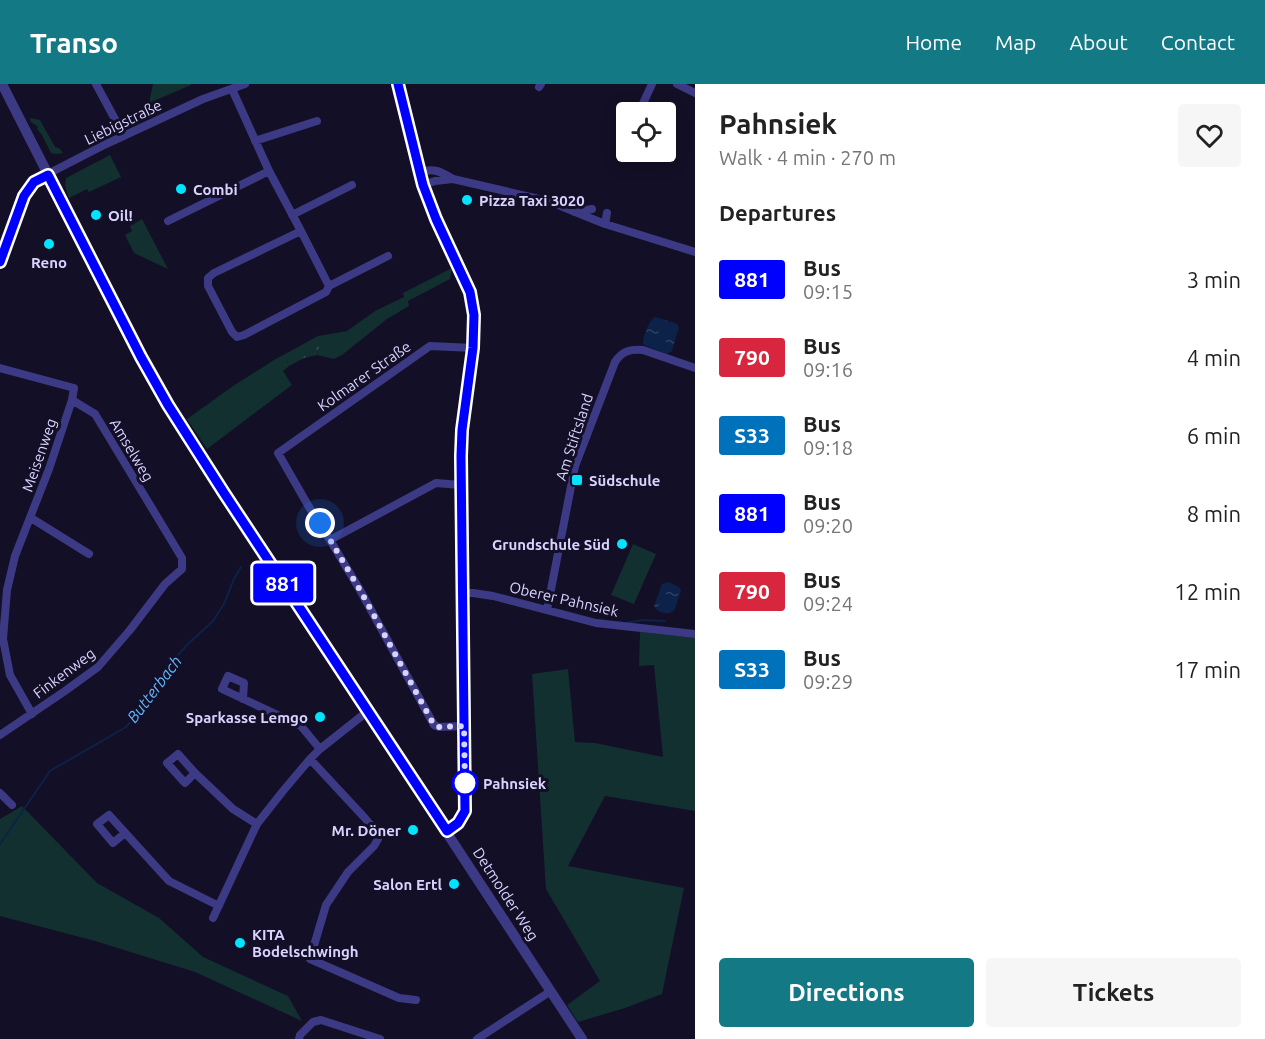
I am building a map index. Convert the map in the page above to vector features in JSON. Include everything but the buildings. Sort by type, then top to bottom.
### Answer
[{"type":"street","name":"Detmolder Weg","points":[[2,84],[141,357],[168,405],[582,1039]]},
{"type":"street","points":[[96,84],[124,136]]},
{"type":"street","name":"Liebigstraße","points":[[0,261],[24,196],[34,182],[202,99],[245,84]]},
{"type":"street","points":[[398,84],[423,185],[470,292],[474,315],[473,348],[462,430],[461,485],[465,811],[458,823],[447,831]]},
{"type":"street","points":[[644,102],[652,84]]},
{"type":"street","points":[[677,84],[695,93]]},
{"type":"street","points":[[232,88],[269,171],[329,286]]},
{"type":"street","points":[[255,141],[317,121]]},
{"type":"street","points":[[419,172],[429,169],[442,172],[453,179]]},
{"type":"street","points":[[168,221],[269,171]]},
{"type":"street","points":[[423,185],[453,179],[548,201],[605,224],[695,252]]},
{"type":"street","points":[[292,215],[352,185]]},
{"type":"street","points":[[575,212],[592,209]]},
{"type":"street","points":[[605,224],[607,213]]},
{"type":"street","points":[[301,231],[208,278],[208,286],[232,332],[237,337],[326,292],[329,286],[388,256]]},
{"type":"street","name":"Kolmarer Straße","points":[[330,540],[278,453],[430,346],[473,348]]},
{"type":"street","name":"Am Stiftsland","points":[[547,610],[575,466],[615,362],[619,356],[634,349],[695,368]]},
{"type":"street","name":"Amselweg","points":[[0,368],[74,388],[72,400],[95,414],[182,558],[182,569]]},
{"type":"street","name":"Meisenweg","points":[[32,714],[10,675],[3,639],[7,590],[15,556],[31,518],[72,400]]},
{"type":"street","points":[[461,485],[436,483],[330,540],[372,610],[434,725],[439,727],[464,726]]},
{"type":"street","points":[[31,518],[89,554]]},
{"type":"street","name":"Finkenweg","points":[[0,735],[98,667],[165,584],[182,569]]},
{"type":"street","name":"Oberer Pahnsiek","points":[[462,592],[493,596],[596,622],[695,634]]},
{"type":"street","points":[[243,699],[301,726],[320,749]]},
{"type":"street","points":[[213,918],[257,824],[310,759],[368,711]]},
{"type":"street","points":[[310,759],[376,831],[378,838],[374,846],[348,872],[326,905],[310,959],[399,998],[416,1000]]},
{"type":"street","points":[[195,773],[233,809],[257,824]]},
{"type":"street","points":[[0,793],[12,805]]},
{"type":"street","points":[[125,833],[169,881],[219,906]]},
{"type":"street","points":[[477,1039],[551,991]]},
{"type":"street","points":[[299,1039],[313,1022],[321,1020],[380,1039]]},
{"type":"green space","points":[[153,84],[191,84],[191,85],[149,103]]},
{"type":"green space","points":[[30,118],[40,120],[55,147],[63,153],[51,153],[38,127],[31,122]]},
{"type":"green space","points":[[110,155],[121,177],[89,192],[87,189],[69,198],[65,186],[66,178]]},
{"type":"green space","points":[[142,219],[168,269],[134,253],[125,235],[132,231],[130,226]]},
{"type":"green space","points":[[452,268],[450,279],[408,301],[409,306],[387,319],[342,355],[334,359],[317,355],[319,347],[286,359],[289,366],[283,371],[292,385],[207,449],[187,419],[274,360],[318,336],[347,331],[375,311],[404,297],[403,293]]},
{"type":"green space","points":[[308,346],[319,347],[317,355],[304,358],[289,366],[286,359]]},
{"type":"green space","points":[[633,544],[656,554],[634,604],[611,595]]},
{"type":"green space","points":[[640,632],[695,638],[695,811],[605,796],[568,866],[684,888],[662,994],[578,1022],[567,1005],[600,981],[546,889],[532,674],[568,669],[575,742],[595,743],[663,757],[654,665],[639,666]]},
{"type":"green space","points":[[22,806],[97,883],[159,918],[203,957],[288,996],[302,1021],[195,972],[95,941],[0,916],[0,819]]},
{"type":"water","points":[[656,317],[677,324],[679,327],[672,351],[667,354],[643,344],[648,327]]},
{"type":"water","points":[[669,582],[679,587],[681,591],[674,611],[663,613],[654,606],[662,584]]},
{"type":"waterway","name":"Butterbach","points":[[0,844],[50,771],[126,727],[150,699],[171,663],[213,621],[224,604],[241,567]]},
{"type":"waterway","points":[[626,623],[642,620],[665,621]]},
{"type":"bus line","name":"881","points":[[0,262],[24,196],[34,182],[48,175],[168,405],[447,831],[458,823],[465,811],[461,456],[462,430],[473,348],[474,315],[470,292],[423,185],[398,84]]},
{"type":"place","name":"Combi","points":[[181,189]]},
{"type":"place","name":"Pizza Taxi 3020","points":[[467,200]]},
{"type":"place","name":"Oil!","points":[[96,215]]},
{"type":"place","name":"Reno","points":[[49,244]]},
{"type":"place","name":"Südschule","points":[[577,480]]},
{"type":"place","name":"Grundschule Süd","points":[[622,544]]},
{"type":"place","name":"Sparkasse Lemgo","points":[[320,717]]},
{"type":"place","name":"Pahnsiek","points":[[465,783]]},
{"type":"place","name":"Mr. Döner","points":[[413,830]]},
{"type":"place","name":"Salon Ertl","points":[[454,884]]},
{"type":"place","name":"KITA Bodelschwingh","points":[[240,943]]},
{"type":"route","points":[[320,523],[411,680],[434,725],[439,727],[464,726],[465,790],[465,783]]}]
